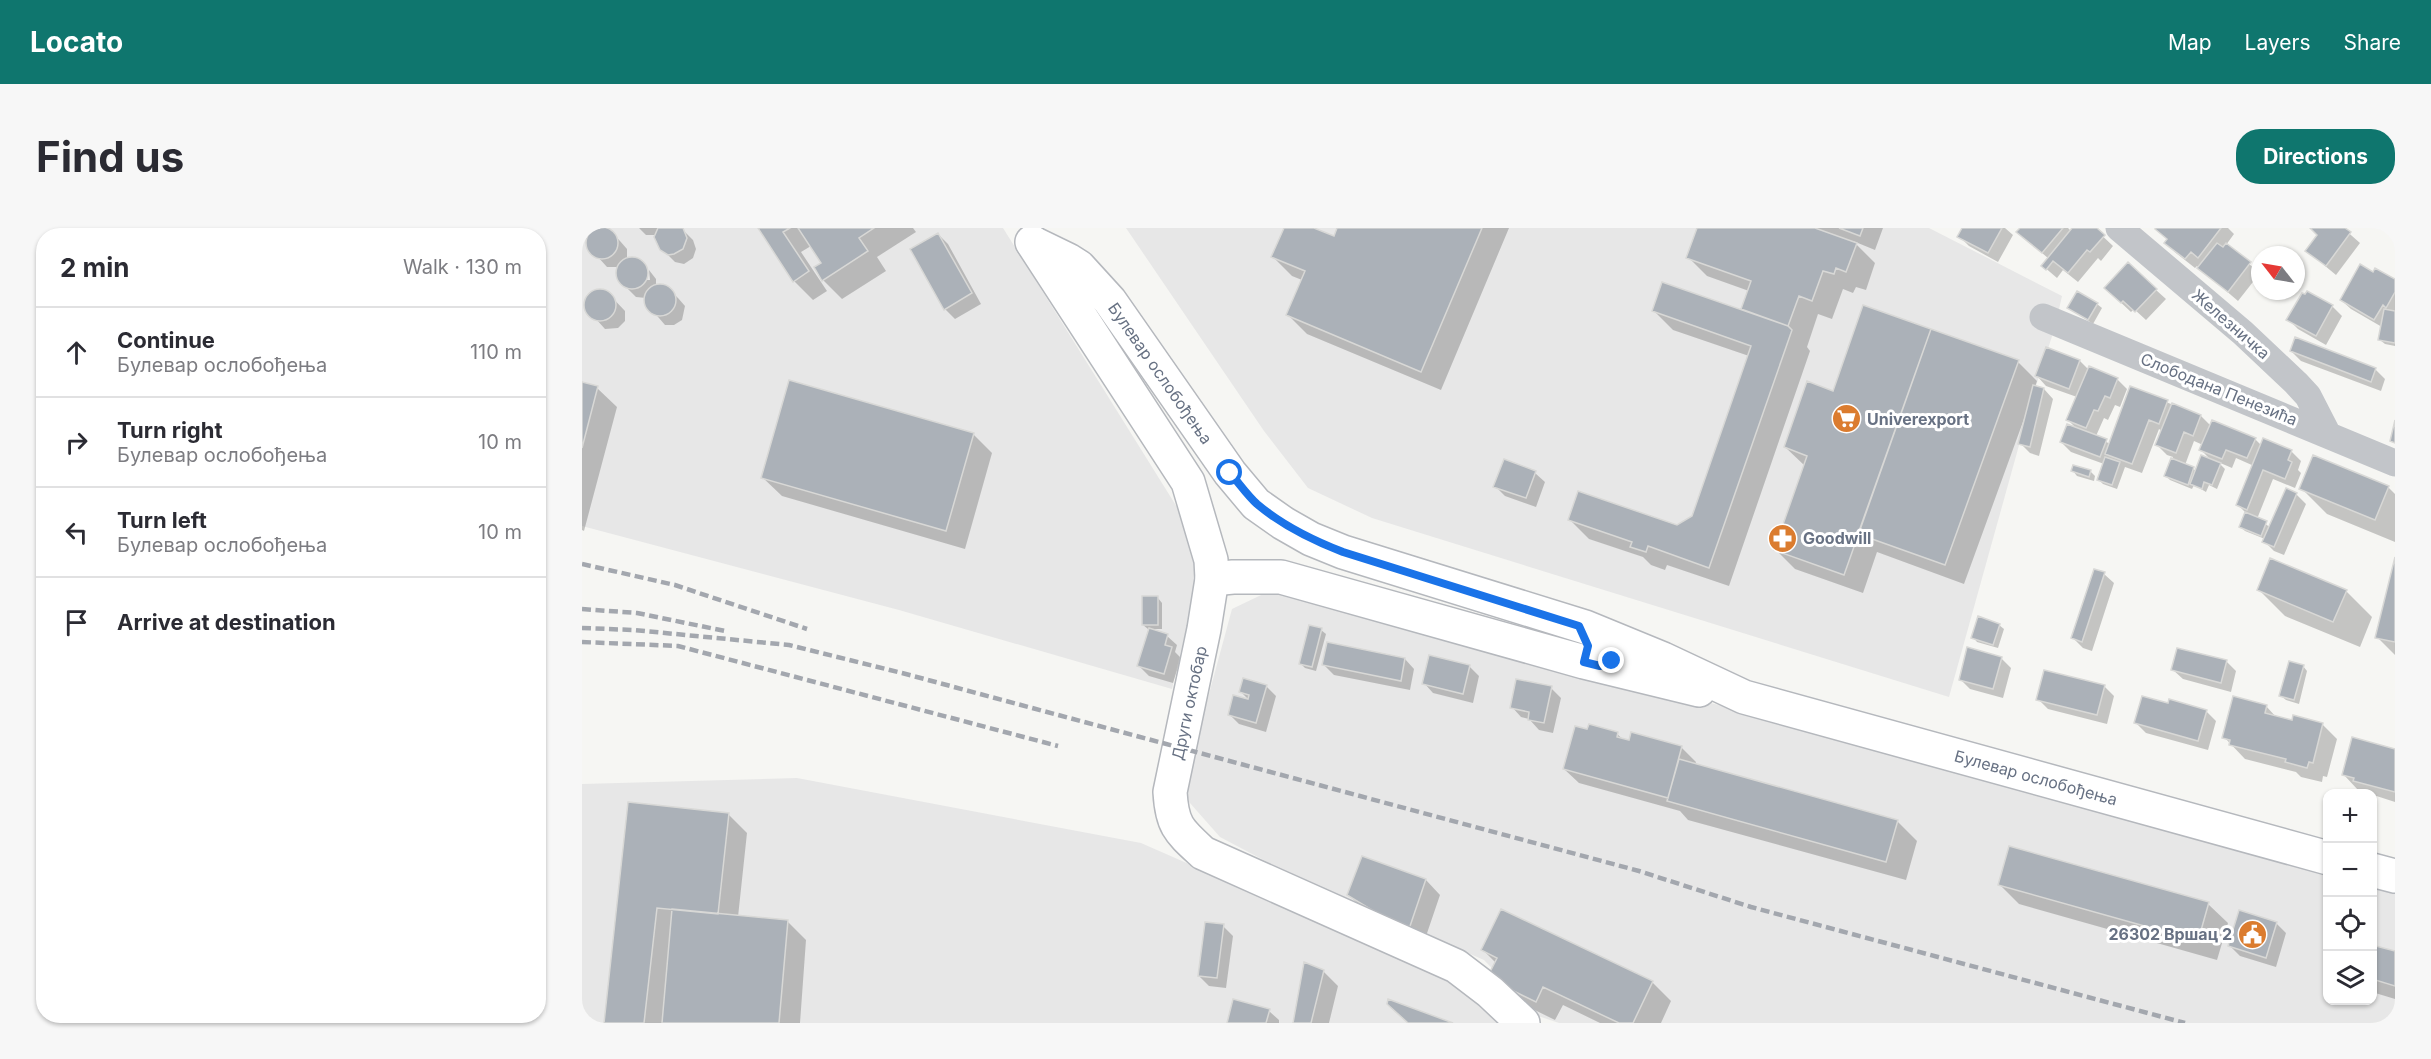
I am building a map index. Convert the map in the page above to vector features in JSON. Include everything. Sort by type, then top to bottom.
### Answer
[{"type":"street","name":"Железничка","points":[[2119,228],[2243,333],[2296,383],[2308,396],[2327,433]]},
{"type":"street","name":"Други октобар","points":[[1029,236],[1188,482],[1211,560],[1212,579],[1204,629],[1170,792],[1171,814],[1181,833],[1203,853],[1456,966],[1490,992],[1523,1023]]},
{"type":"street","name":"Булевар ослобођења","points":[[1029,236],[1079,267],[1110,300],[1230,473],[1256,504],[1283,523],[1311,539],[1343,552],[1579,626],[1663,658],[1744,697]]},
{"type":"street","name":"Слободана Пенезића","points":[[2043,317],[2395,462]]},
{"type":"street","name":"Булевар ослобођења","points":[[1212,579],[1233,576],[1281,577],[1592,664],[1675,685],[1744,697],[2323,857]]},
{"type":"street","points":[[1579,626],[1588,646],[1592,664]]},
{"type":"street","name":"Булевар ослобођења","points":[[1592,664],[1663,658]]},
{"type":"street","points":[[2377,871],[2395,876]]},
{"type":"shaded area","points":[[582,228],[1003,228],[1185,520],[1198,578],[1172,689],[899,610],[582,526]]},
{"type":"shaded area","points":[[1126,228],[1929,228],[2062,296],[1949,697],[1372,518],[1308,488],[1264,431]]},
{"type":"shaded area","points":[[1280,586],[2323,869],[2323,1005],[2377,1005],[2377,882],[2395,886],[2395,1023],[1559,1023],[1538,1016],[1484,960],[1301,880],[1220,837],[1182,794],[1232,609]]},
{"type":"shaded area","points":[[797,778],[1141,843],[1467,986],[1499,1023],[582,1023],[582,784]]},
{"type":"building","points":[[602,227],[613,232],[618,243],[613,254],[602,259],[591,254],[586,243],[591,232]]},
{"type":"building","points":[[658,228],[683,228],[687,238],[683,249],[668,255],[660,250],[654,237]]},
{"type":"building","points":[[758,228],[790,228],[783,232],[809,271],[793,282]]},
{"type":"building","points":[[798,228],[874,228],[859,238],[868,251],[822,281],[814,267],[821,263]]},
{"type":"building","points":[[1284,228],[1314,228],[1334,236],[1337,228],[1482,228],[1421,372],[1286,315],[1305,271],[1271,257]]},
{"type":"building","points":[[1697,228],[1815,228],[1857,243],[1846,272],[1836,268],[1834,274],[1823,271],[1812,301],[1799,296],[1788,326],[1741,309],[1751,281],[1686,258]]},
{"type":"building","points":[[1839,228],[1863,228],[1860,236]]},
{"type":"building","points":[[1962,228],[2002,228],[1988,253],[1957,237]]},
{"type":"building","points":[[2020,228],[2063,228],[2042,253],[2016,232]]},
{"type":"building","points":[[2072,228],[2097,228],[2105,235],[2090,252],[2087,250],[2068,273],[2053,261],[2046,270],[2041,266]]},
{"type":"building","points":[[2156,228],[2221,228],[2198,258],[2191,252],[2185,259],[2164,243],[2167,239]]},
{"type":"building","points":[[2310,228],[2345,228],[2351,232],[2326,266],[2305,251],[2317,235]]},
{"type":"building","points":[[938,233],[972,293],[944,310],[910,249]]},
{"type":"building","points":[[2217,243],[2223,247],[2226,243],[2251,262],[2228,292],[2197,268]]},
{"type":"building","points":[[632,257],[643,262],[648,273],[643,284],[632,289],[621,284],[616,273],[621,262]]},
{"type":"building","points":[[2128,262],[2157,289],[2135,312],[2104,288]]},
{"type":"building","points":[[2360,264],[2373,272],[2375,268],[2395,279],[2395,292],[2386,308],[2383,305],[2374,320],[2340,300]]},
{"type":"building","points":[[1662,282],[1788,326],[1792,330],[1709,568],[1648,546],[1646,552],[1630,547],[1632,542],[1568,520],[1578,491],[1677,525],[1692,516],[1751,346],[1652,311]]},
{"type":"building","points":[[660,284],[671,289],[676,300],[671,311],[660,316],[649,311],[644,300],[649,289]]},
{"type":"building","points":[[600,289],[611,294],[616,305],[611,316],[600,321],[589,316],[584,305],[589,294]]},
{"type":"building","points":[[2077,291],[2098,303],[2088,320],[2067,308]]},
{"type":"building","points":[[2307,291],[2333,305],[2316,336],[2286,320],[2298,300],[2305,300]]},
{"type":"building","name":"Univerexport","points":[[1863,305],[1931,329],[1844,575],[1774,550],[1807,456],[1784,447],[1807,381],[1833,391]]},
{"type":"building","points":[[2384,309],[2395,311],[2395,343],[2378,340]]},
{"type":"building","points":[[1931,329],[2019,360],[1945,565],[1858,534]]},
{"type":"building","points":[[2295,337],[2376,368],[2371,382],[2290,351]]},
{"type":"building","points":[[2046,347],[2080,360],[2069,389],[2035,376]]},
{"type":"building","points":[[2089,366],[2118,378],[2110,398],[2105,396],[2098,411],[2094,410],[2086,428],[2066,420]]},
{"type":"building","points":[[789,380],[974,433],[946,531],[761,478]]},
{"type":"building","points":[[582,382],[598,386],[582,448]]},
{"type":"building","points":[[2033,385],[2044,388],[2030,447],[2018,444]]},
{"type":"building","points":[[2130,386],[2168,400],[2159,424],[2149,420],[2132,464],[2105,454]]},
{"type":"building","points":[[2172,403],[2201,415],[2193,436],[2184,432],[2176,453],[2155,445]]},
{"type":"building","points":[[2212,420],[2256,438],[2247,458],[2226,450],[2222,459],[2199,450]]},
{"type":"building","points":[[2395,420],[2395,443],[2390,441]]},
{"type":"building","points":[[2067,424],[2107,439],[2100,457],[2060,442]]},
{"type":"building","points":[[2263,438],[2292,450],[2288,460],[2292,462],[2285,479],[2263,470],[2247,510],[2236,505]]},
{"type":"building","points":[[2201,455],[2221,463],[2212,485],[2204,482],[2202,489],[2190,484]]},
{"type":"building","points":[[2313,455],[2389,486],[2375,520],[2299,489]]},
{"type":"building","points":[[2105,457],[2120,462],[2112,485],[2097,480]]},
{"type":"building","points":[[2171,458],[2194,467],[2188,485],[2164,476]]},
{"type":"building","points":[[1504,459],[1536,471],[1526,498],[1493,487]]},
{"type":"building","points":[[2073,465],[2091,470],[2089,477],[2071,471]]},
{"type":"building","points":[[2286,488],[2297,493],[2274,547],[2262,542]]},
{"type":"building","points":[[2245,512],[2267,521],[2261,536],[2239,527]]},
{"type":"building","points":[[2395,557],[2395,642],[2375,638]]},
{"type":"building","points":[[2270,558],[2347,590],[2333,622],[2257,590]]},
{"type":"building","points":[[2094,569],[2105,572],[2082,642],[2071,638]]},
{"type":"building","points":[[1142,596],[1158,596],[1158,625],[1142,625]]},
{"type":"building","points":[[1978,616],[2000,624],[1993,645],[1971,638]]},
{"type":"building","points":[[1309,625],[1322,628],[1312,667],[1299,664]]},
{"type":"building","points":[[1149,628],[1168,634],[1165,645],[1172,647],[1164,674],[1137,666]]},
{"type":"building","points":[[1327,642],[1405,658],[1401,681],[1322,665]]},
{"type":"building","points":[[1967,647],[2002,657],[1993,689],[1959,680]]},
{"type":"building","points":[[2177,648],[2227,660],[2221,683],[2171,670]]},
{"type":"building","points":[[1429,655],[1470,665],[1463,694],[1422,684]]},
{"type":"building","points":[[2289,661],[2304,665],[2294,700],[2279,696]]},
{"type":"building","points":[[2044,670],[2105,685],[2097,715],[2036,700]]},
{"type":"building","points":[[1243,678],[1267,685],[1256,723],[1228,715],[1233,695],[1248,699],[1249,695],[1239,692]]},
{"type":"building","points":[[1516,679],[1552,686],[1544,723],[1528,720],[1529,712],[1510,708]]},
{"type":"building","points":[[2142,696],[2168,703],[2169,699],[2207,710],[2198,741],[2134,723]]},
{"type":"building","points":[[2233,696],[2267,705],[2265,713],[2292,720],[2293,715],[2323,723],[2313,763],[2309,762],[2307,768],[2285,762],[2286,759],[2229,745],[2230,740],[2222,738]]},
{"type":"building","points":[[1589,724],[1618,732],[1617,737],[1629,740],[1631,732],[1682,746],[1668,798],[1563,769],[1575,726],[1587,729]]},
{"type":"building","points":[[2352,737],[2395,749],[2395,792],[2353,781],[2354,778],[2342,775]]},
{"type":"building","points":[[1679,759],[1898,820],[1886,862],[1667,801]]},
{"type":"building","points":[[628,802],[729,813],[718,914],[657,908],[644,1023],[604,1023]]},
{"type":"building","points":[[2009,846],[2209,902],[2198,941],[1998,885]]},
{"type":"building","points":[[1362,856],[1426,879],[1408,932],[1347,895]]},
{"type":"building","points":[[672,909],[788,920],[779,1023],[662,1023]]},
{"type":"building","points":[[1501,909],[1653,981],[1633,1023],[1619,1023],[1543,987],[1536,1002],[1487,978],[1497,958],[1481,950]]},
{"type":"building","name":"26302 Вршац 2","points":[[2239,910],[2277,922],[2266,958],[2228,946]]},
{"type":"building","points":[[1205,922],[1224,924],[1217,978],[1198,976]]},
{"type":"building","points":[[2377,946],[2395,951],[2395,986],[2377,981]]},
{"type":"building","points":[[1304,962],[1324,970],[1311,1023],[1293,1023]]},
{"type":"building","points":[[1233,999],[1270,1009],[1266,1023],[1227,1023]]},
{"type":"building","points":[[1388,999],[1453,1023],[1408,1023],[1387,1004]]},
{"type":"railway","points":[[582,564],[675,585],[807,629]]},
{"type":"railway","points":[[582,609],[637,613],[725,631]]},
{"type":"railway","points":[[582,628],[634,630],[789,645],[902,673],[1639,871],[1751,907],[2185,1023]]},
{"type":"railway","points":[[582,642],[678,646],[1058,746]]},
{"type":"place","name":"Univerexport","points":[[1846,419]]},
{"type":"place","name":"Goodwill","points":[[1782,538]]},
{"type":"place","name":"26302 Вршац 2","points":[[2253,934]]},
{"type":"route","points":[[1230,473],[1256,504],[1311,539],[1343,552],[1579,626],[1588,646],[1584,662],[1600,666],[1612,661]]}]
